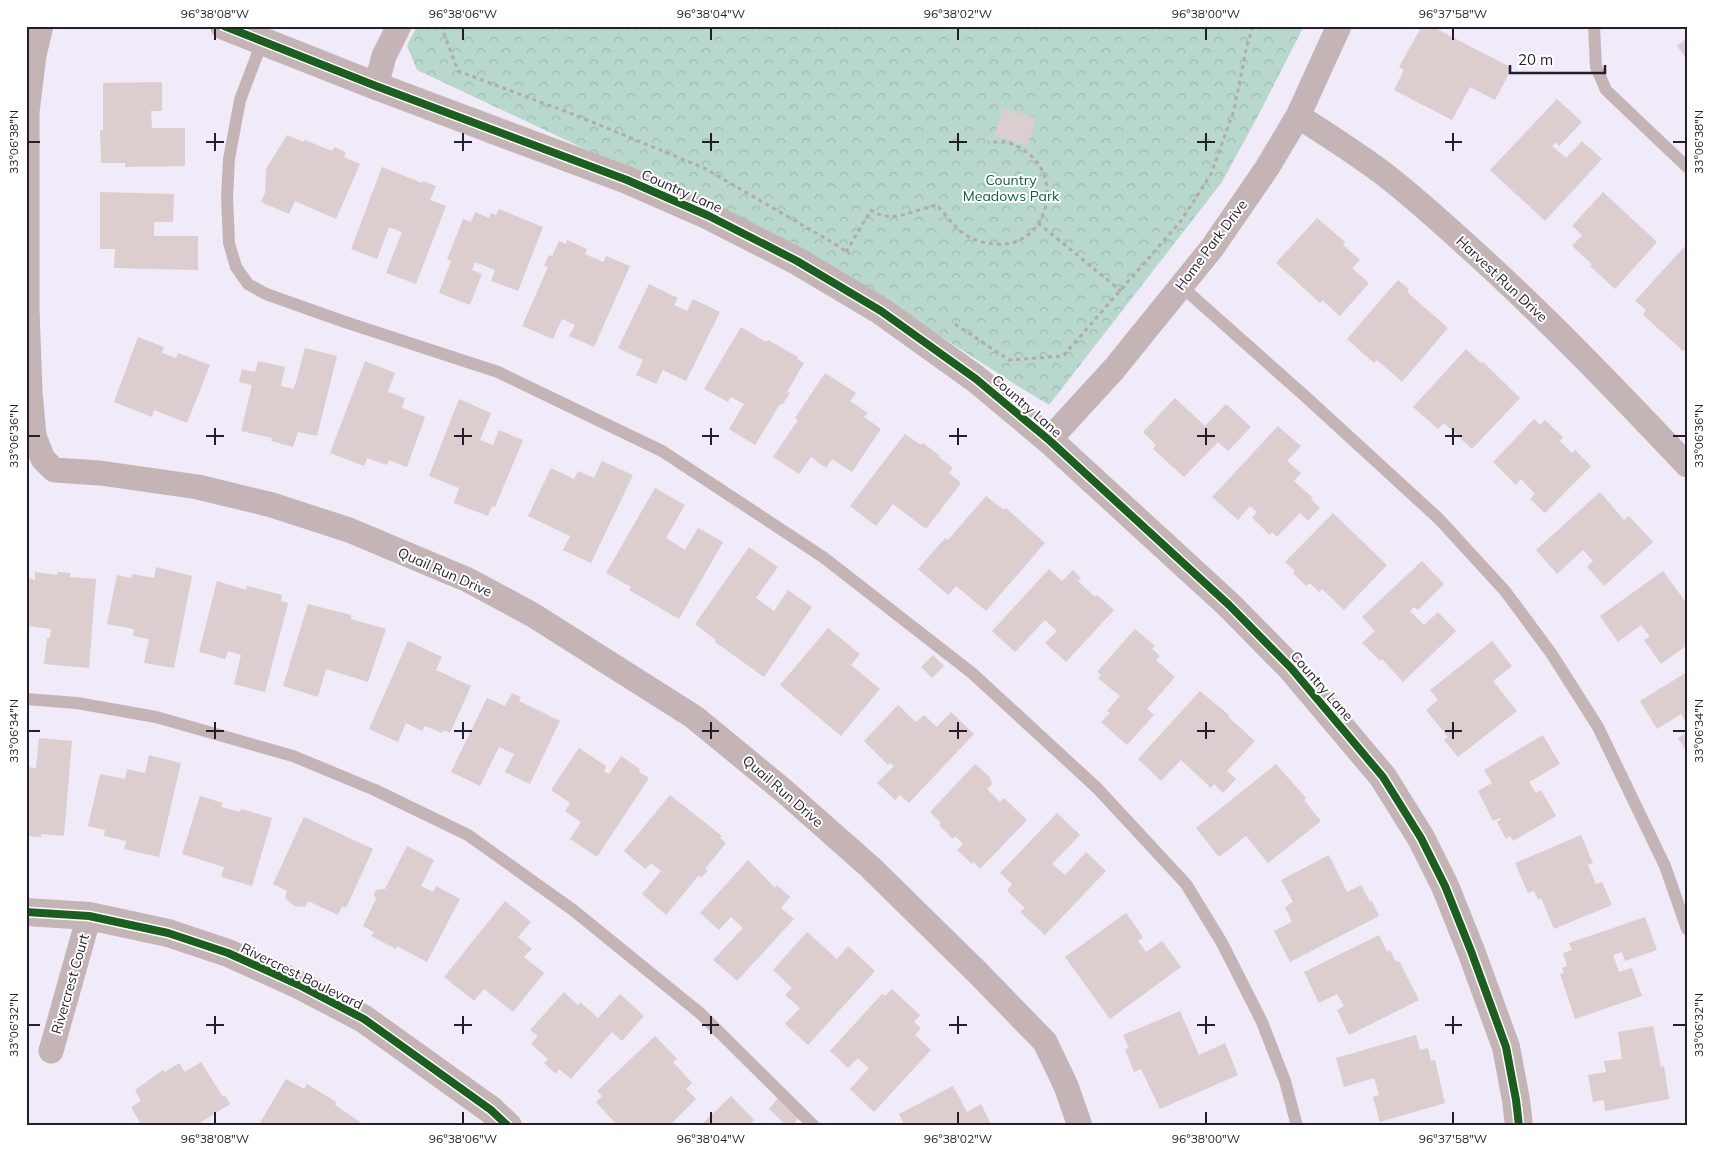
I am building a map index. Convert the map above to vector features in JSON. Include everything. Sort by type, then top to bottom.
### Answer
[{"type":"street","name":"Quail Run Drive","points":[[41,26],[34,55],[27,112],[27,309],[30,392],[34,436],[42,459],[54,470],[100,473],[198,487],[272,505],[349,530],[468,580],[533,615],[694,717],[784,791],[870,868],[978,973],[1045,1042],[1066,1086],[1080,1126]]},
{"type":"street","name":"Country Lane","points":[[224,26],[376,86],[627,180],[709,216],[797,260],[880,311],[976,379],[1049,440],[1229,605],[1291,668],[1383,778],[1421,838],[1445,886],[1471,951],[1506,1047],[1516,1100],[1518,1126]]},
{"type":"street","points":[[376,86],[384,56],[399,26]]},
{"type":"street","name":"Home Park Drive","points":[[1049,440],[1114,369],[1212,248],[1267,168],[1298,116],[1339,26]]},
{"type":"street","name":"Harvest Run Drive","points":[[1298,116],[1382,172],[1440,220],[1500,275],[1598,371],[1687,465]]},
{"type":"street","name":"Rivercrest Boulevard","points":[[26,912],[89,916],[168,933],[228,953],[299,985],[364,1020],[491,1110],[508,1126]]},
{"type":"street","name":"Rivercrest Court","points":[[50,1051],[89,916]]},
{"type":"lane","points":[[1594,26],[1596,67],[1606,90],[1687,167]]},
{"type":"lane","points":[[262,42],[240,100],[229,159],[227,197],[229,243],[236,267],[248,284],[266,294],[345,322],[498,372],[662,451],[823,557],[972,673],[1097,788],[1186,884],[1222,943],[1262,1022],[1285,1082],[1297,1126]]},
{"type":"lane","points":[[1181,286],[1439,519],[1505,591],[1551,653],[1598,727],[1665,866],[1687,929]]},
{"type":"lane","points":[[26,700],[77,703],[156,717],[293,756],[375,790],[468,835],[573,910],[701,1014],[814,1126]]},
{"type":"path","points":[[446,26],[443,31],[458,71],[575,115],[704,168],[854,257]]},
{"type":"path","points":[[952,322],[1009,360],[1063,356],[1181,221],[1211,174],[1234,110],[1247,45],[1253,26]]},
{"type":"path","points":[[846,252],[871,210],[888,216],[902,216],[937,205],[966,236],[983,243],[1000,245],[1018,240],[1033,230],[1042,217],[1048,202],[1048,185],[1043,170],[1033,157],[1020,147],[1004,142],[988,142]]},
{"type":"path","points":[[1038,223],[1121,291]]},
{"type":"green space","name":"Country Meadows Park","points":[[417,26],[1304,26],[1222,182],[1049,405],[814,257],[417,70],[407,45]]},
{"type":"building","points":[[1422,26],[1431,26],[1512,68],[1495,100],[1470,87],[1452,120],[1394,90],[1404,70],[1399,67]]},
{"type":"building","points":[[1687,38],[1687,59],[1677,46]]},
{"type":"building","points":[[162,82],[162,111],[151,111],[152,128],[185,128],[185,166],[125,167],[125,163],[101,163],[100,130],[103,130],[103,83]]},
{"type":"building","points":[[1557,99],[1582,122],[1559,146],[1556,142],[1552,146],[1566,158],[1582,141],[1602,159],[1545,221],[1490,170]]},
{"type":"building","points":[[1003,108],[1036,118],[1028,146],[994,136]]},
{"type":"building","points":[[287,135],[332,151],[334,147],[346,152],[344,157],[360,164],[336,219],[295,201],[289,214],[261,202],[265,193],[266,169]]},
{"type":"building","points":[[382,167],[422,183],[423,181],[436,186],[430,200],[446,206],[416,284],[386,273],[402,232],[389,227],[377,259],[351,249]]},
{"type":"building","points":[[100,192],[174,194],[173,222],[154,222],[154,236],[198,236],[198,270],[114,268],[115,249],[100,249]]},
{"type":"building","points":[[1603,192],[1657,242],[1615,289],[1572,246],[1582,235],[1572,226]]},
{"type":"building","points":[[499,209],[543,227],[518,291],[491,281],[495,270],[475,262],[472,270],[482,274],[470,305],[439,293],[451,261],[447,259],[463,219],[471,222],[475,212],[489,218],[491,213],[496,215]]},
{"type":"building","points":[[1317,218],[1345,242],[1343,245],[1360,260],[1352,268],[1369,283],[1340,316],[1322,300],[1320,303],[1276,263]]},
{"type":"building","points":[[567,240],[587,249],[585,254],[603,262],[606,256],[630,266],[594,347],[569,336],[575,325],[562,319],[553,339],[522,326],[548,267],[544,266],[549,255],[552,256],[559,241],[566,244]]},
{"type":"building","points":[[1684,247],[1687,249],[1687,347],[1683,351],[1643,315],[1646,310],[1635,301]]},
{"type":"building","points":[[1398,280],[1409,289],[1407,292],[1448,328],[1402,382],[1377,360],[1374,363],[1347,339]]},
{"type":"building","points":[[649,284],[678,298],[674,305],[687,311],[693,299],[720,312],[686,381],[663,370],[656,384],[636,375],[643,360],[618,348]]},
{"type":"building","points":[[741,327],[766,342],[768,340],[798,357],[797,359],[804,363],[787,392],[790,393],[782,405],[780,404],[755,445],[729,429],[744,404],[731,397],[728,402],[704,389]]},
{"type":"building","points":[[138,337],[164,347],[162,353],[176,358],[178,353],[210,365],[187,423],[154,410],[152,417],[114,402]]},
{"type":"building","points":[[305,348],[337,356],[317,436],[298,432],[293,447],[271,441],[272,438],[241,431],[252,385],[239,382],[242,369],[255,372],[258,361],[285,367],[281,386],[294,389]]},
{"type":"building","points":[[1466,349],[1481,363],[1483,362],[1520,398],[1472,449],[1444,423],[1438,429],[1413,407]]},
{"type":"building","points":[[365,361],[395,373],[388,392],[405,398],[402,408],[425,417],[407,467],[389,460],[387,465],[367,458],[364,466],[330,453]]},
{"type":"building","points":[[825,373],[856,393],[850,401],[868,413],[864,417],[881,429],[852,472],[832,459],[826,468],[811,457],[799,474],[773,457],[798,420],[795,418]]},
{"type":"building","points":[[1175,398],[1205,426],[1226,404],[1251,427],[1228,451],[1218,442],[1184,477],[1153,449],[1156,445],[1143,432]]},
{"type":"building","points":[[459,399],[491,413],[480,440],[493,445],[499,430],[523,440],[495,507],[492,506],[488,516],[454,503],[459,488],[429,476]]},
{"type":"building","points":[[1534,419],[1540,425],[1545,420],[1563,437],[1560,441],[1572,453],[1575,450],[1591,466],[1545,513],[1530,499],[1535,494],[1521,479],[1516,485],[1493,462]]},
{"type":"building","points":[[1278,426],[1301,446],[1287,461],[1301,473],[1294,481],[1313,498],[1311,499],[1320,508],[1308,521],[1300,513],[1277,537],[1272,532],[1270,535],[1252,518],[1257,512],[1250,506],[1238,520],[1212,497]]},
{"type":"building","points":[[905,434],[921,445],[923,443],[940,456],[953,468],[949,473],[961,483],[926,529],[893,504],[876,526],[850,506]]},
{"type":"building","points":[[602,461],[633,475],[591,563],[563,550],[570,536],[528,516],[551,468],[574,479],[578,471],[594,478]]},
{"type":"building","points":[[655,488],[685,505],[666,538],[685,550],[698,528],[723,542],[679,619],[629,590],[631,587],[606,573]]},
{"type":"building","points":[[1600,492],[1624,520],[1629,516],[1653,542],[1604,586],[1587,567],[1593,561],[1583,550],[1557,574],[1536,550]]},
{"type":"building","points":[[986,496],[1004,510],[1006,508],[1045,543],[986,611],[956,586],[948,595],[918,569],[945,538],[948,540]]},
{"type":"building","points":[[1333,513],[1387,565],[1344,610],[1322,589],[1319,592],[1310,583],[1306,586],[1293,573],[1295,571],[1285,562]]},
{"type":"building","points":[[749,547],[778,567],[756,598],[774,611],[788,590],[812,607],[764,677],[715,642],[716,640],[695,624]]},
{"type":"building","points":[[1422,561],[1444,584],[1418,610],[1414,607],[1410,611],[1424,625],[1438,612],[1456,631],[1403,682],[1382,659],[1380,661],[1362,643],[1375,631],[1362,617]]},
{"type":"building","points":[[156,567],[192,576],[174,668],[144,663],[149,639],[133,636],[134,629],[107,624],[117,575],[131,578],[132,574],[154,578]]},
{"type":"building","points":[[1049,569],[1062,581],[1073,570],[1081,578],[1078,581],[1095,597],[1097,595],[1114,610],[1066,662],[1045,643],[1057,631],[1045,620],[1015,652],[992,631]]},
{"type":"building","points":[[1663,571],[1685,601],[1687,600],[1687,645],[1661,664],[1644,640],[1650,637],[1641,625],[1618,642],[1600,616]]},
{"type":"building","points":[[35,572],[57,575],[58,572],[70,573],[70,577],[96,579],[89,668],[44,664],[47,638],[50,638],[51,629],[29,626],[28,646],[26,646],[26,577],[35,580]]},
{"type":"building","points":[[217,581],[246,590],[247,586],[282,595],[281,601],[288,603],[265,692],[234,684],[241,655],[228,651],[225,659],[199,652]]},
{"type":"building","points":[[308,604],[351,615],[351,619],[386,629],[368,682],[326,669],[318,697],[283,686]]},
{"type":"building","points":[[828,628],[860,654],[851,665],[880,689],[841,736],[780,685]]},
{"type":"building","points":[[1135,629],[1155,646],[1152,649],[1160,656],[1156,660],[1175,677],[1147,709],[1154,715],[1127,745],[1101,722],[1110,713],[1107,711],[1120,696],[1098,678],[1101,675],[1097,672]]},
{"type":"building","points":[[408,641],[442,657],[436,670],[471,686],[450,733],[444,730],[442,733],[425,726],[422,731],[406,723],[398,742],[369,729]]},
{"type":"building","points":[[1492,641],[1512,666],[1493,681],[1517,711],[1458,757],[1444,740],[1448,737],[1426,710],[1438,700],[1430,690]]},
{"type":"building","points":[[933,655],[944,666],[932,678],[921,667]]},
{"type":"building","points":[[1687,672],[1687,724],[1681,714],[1657,729],[1640,701]]},
{"type":"building","points":[[1200,691],[1229,715],[1228,717],[1255,741],[1227,771],[1236,779],[1223,793],[1214,784],[1211,788],[1181,760],[1161,781],[1138,759]]},
{"type":"building","points":[[512,693],[521,697],[519,701],[560,721],[530,784],[505,772],[514,754],[499,747],[480,786],[451,772],[487,698],[505,706]]},
{"type":"building","points":[[898,705],[916,722],[924,715],[937,727],[951,712],[974,734],[909,803],[900,795],[895,800],[877,783],[894,766],[890,763],[888,765],[864,741]]},
{"type":"building","points":[[1687,732],[1687,753],[1678,738]]},
{"type":"building","points":[[1543,735],[1560,764],[1529,782],[1536,793],[1541,790],[1556,816],[1513,841],[1510,836],[1506,839],[1497,822],[1501,819],[1493,821],[1478,791],[1492,783],[1484,770]]},
{"type":"building","points":[[39,738],[72,741],[64,836],[41,834],[41,837],[26,836],[26,767],[36,768]]},
{"type":"building","points":[[579,748],[606,766],[604,771],[609,774],[621,756],[640,769],[639,772],[649,778],[597,857],[570,839],[581,822],[565,811],[570,803],[551,790]]},
{"type":"building","points":[[149,755],[181,763],[159,857],[124,849],[126,841],[104,836],[105,830],[88,826],[100,774],[125,779],[127,769],[145,773]]},
{"type":"building","points":[[975,764],[990,777],[992,784],[987,789],[1000,802],[1004,798],[1027,820],[980,869],[974,862],[972,864],[957,850],[963,844],[955,836],[953,839],[939,825],[941,823],[930,812]]},
{"type":"building","points":[[1276,764],[1306,798],[1304,800],[1321,821],[1268,863],[1246,836],[1219,857],[1196,828]]},
{"type":"building","points":[[670,795],[722,836],[720,838],[726,843],[705,869],[708,870],[701,878],[699,875],[666,915],[642,894],[661,871],[651,863],[645,869],[624,851]]},
{"type":"building","points":[[200,796],[223,803],[221,807],[240,812],[241,809],[272,818],[252,886],[221,877],[224,867],[182,854]]},
{"type":"building","points":[[1057,813],[1080,835],[1052,864],[1065,875],[1086,852],[1106,871],[1045,935],[1020,912],[1025,908],[1007,891],[1012,884],[1000,873]]},
{"type":"building","points":[[304,817],[373,849],[346,908],[342,906],[338,915],[308,901],[305,907],[294,906],[285,898],[287,891],[273,884]]},
{"type":"building","points":[[1581,835],[1593,863],[1588,865],[1596,884],[1602,882],[1612,905],[1554,929],[1541,898],[1538,900],[1534,891],[1528,893],[1515,863]]},
{"type":"building","points":[[407,846],[434,860],[421,886],[433,892],[436,886],[460,899],[427,962],[397,946],[396,949],[371,936],[374,932],[363,926],[376,899],[374,894],[376,890],[385,889]]},
{"type":"building","points":[[1329,855],[1347,892],[1361,885],[1379,916],[1290,962],[1274,931],[1292,922],[1285,907],[1293,902],[1281,880]]},
{"type":"building","points":[[748,860],[775,888],[777,885],[790,897],[781,908],[794,919],[737,981],[713,960],[743,928],[731,917],[719,930],[700,913]]},
{"type":"building","points":[[505,901],[531,922],[518,937],[532,949],[524,957],[544,973],[513,1012],[484,989],[474,1001],[444,977]]},
{"type":"building","points":[[1126,913],[1143,937],[1138,941],[1146,952],[1162,941],[1181,967],[1110,1019],[1065,957]]},
{"type":"building","points":[[1645,917],[1657,950],[1625,961],[1622,952],[1613,955],[1619,972],[1632,968],[1642,996],[1575,1019],[1560,974],[1564,973],[1562,968],[1567,966],[1563,953],[1572,950],[1569,943]]},
{"type":"building","points":[[807,932],[837,959],[848,946],[875,971],[808,1045],[785,1024],[800,1008],[785,995],[792,988],[773,970]]},
{"type":"building","points":[[1379,935],[1387,952],[1390,950],[1396,962],[1399,961],[1419,1000],[1349,1035],[1337,1010],[1344,1006],[1337,994],[1319,1003],[1304,972]]},
{"type":"building","points":[[892,989],[920,1015],[914,1022],[921,1028],[915,1035],[931,1050],[874,1112],[850,1089],[869,1068],[858,1058],[848,1068],[830,1051],[882,994],[885,996]]},
{"type":"building","points":[[564,992],[578,1005],[580,1002],[598,1018],[620,994],[644,1016],[622,1041],[612,1032],[571,1079],[559,1069],[556,1074],[544,1063],[548,1059],[531,1044],[538,1036],[530,1030]]},
{"type":"building","points":[[1180,1011],[1199,1055],[1225,1043],[1238,1075],[1160,1109],[1141,1069],[1134,1072],[1125,1049],[1129,1048],[1123,1035]]},
{"type":"building","points":[[1653,1026],[1661,1067],[1664,1066],[1669,1099],[1605,1111],[1604,1100],[1593,1102],[1588,1075],[1606,1072],[1604,1061],[1622,1059],[1618,1032]]},
{"type":"building","points":[[1416,1035],[1420,1050],[1428,1048],[1431,1061],[1435,1060],[1445,1103],[1380,1122],[1373,1097],[1379,1095],[1374,1078],[1344,1087],[1336,1058]]},
{"type":"building","points":[[655,1036],[677,1059],[673,1062],[692,1083],[686,1089],[696,1099],[669,1126],[665,1123],[662,1126],[618,1126],[596,1102],[602,1096],[597,1091]]},
{"type":"building","points":[[201,1062],[223,1097],[225,1095],[230,1104],[195,1126],[142,1126],[131,1107],[141,1101],[135,1090],[163,1070],[165,1072],[179,1063],[185,1072]]},
{"type":"building","points":[[286,1079],[304,1089],[307,1084],[336,1102],[335,1105],[360,1122],[358,1126],[258,1126]]},
{"type":"building","points":[[953,1086],[967,1112],[981,1104],[992,1126],[905,1126],[899,1114]]},
{"type":"building","points":[[731,1096],[754,1120],[748,1126],[700,1126]]},
{"type":"building","points":[[779,1097],[800,1116],[792,1126],[787,1126],[769,1109]]},
{"type":"cycle path","points":[[224,26],[376,86],[627,180],[709,216],[797,261],[881,311],[976,379],[1049,440],[1229,605],[1291,668],[1383,777],[1421,838],[1445,886],[1471,951],[1506,1047],[1519,1126]]},
{"type":"cycle path","points":[[26,912],[89,916],[168,933],[228,953],[299,985],[364,1019],[491,1110],[508,1126]]}]
